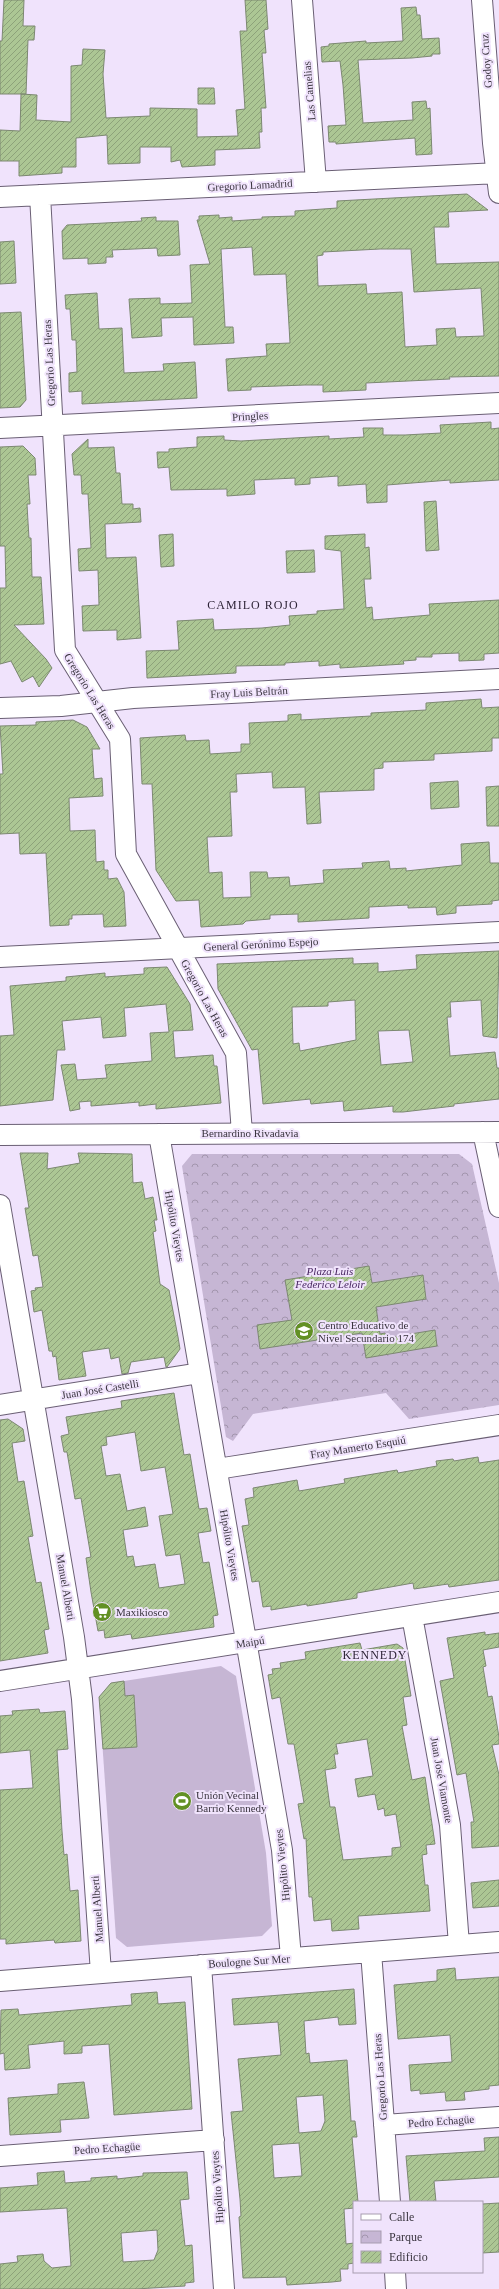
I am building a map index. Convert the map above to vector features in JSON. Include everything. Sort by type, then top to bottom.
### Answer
[{"type":"street","name":"Las Camelias","points":[[302,0],[316,182]]},
{"type":"street","name":"Godoy Cruz","points":[[488,9],[499,193]]},
{"type":"street","name":"Gregorio Lamadrid","points":[[0,197],[498,173]]},
{"type":"street","name":"Gregorio Las Heras","points":[[40,195],[65,650],[120,739],[126,854],[236,1053],[242,1133]]},
{"type":"street","name":"Pringles","points":[[0,428],[499,403]]},
{"type":"street","name":"Fray Luis Beltrán","points":[[0,708],[61,706],[133,698],[499,679]]},
{"type":"street","name":"General Gerónimo Espejo","points":[[0,957],[499,932]]},
{"type":"street","name":"Bernardino Rivadavia","points":[[0,1135],[491,1132]]},
{"type":"street","points":[[491,1132],[499,1206]]},
{"type":"street","name":"Hipólito Vieytes","points":[[159,1134],[282,1850],[291,1958]]},
{"type":"street","name":"Manuel Alberti","points":[[0,1205],[78,1668],[101,1973]]},
{"type":"street","name":"Juan José Castelli","points":[[0,1405],[200,1373]]},
{"type":"street","name":"Fray Mamerto Esquiú","points":[[217,1469],[499,1425]]},
{"type":"street","name":"Maipú","points":[[0,1681],[499,1602]]},
{"type":"street","name":"Juan José Viamonte","points":[[412,1616],[450,1825],[459,1945]]},
{"type":"street","name":"Boulogne Sur Mer","points":[[0,1981],[499,1942]]},
{"type":"street","name":"Gregorio Las Heras","points":[[372,1952],[390,2201]]},
{"type":"street","name":"Hipólito Vieytes","points":[[201,1965],[224,2289]]},
{"type":"street","name":"Pedro Echagüe","points":[[384,2125],[499,2117]]},
{"type":"street","name":"Pedro Echagüe","points":[[0,2156],[214,2140]]},
{"type":"street","points":[[394,2273],[396,2289]]},
{"type":"green space","name":"Plaza Luis Federico Leloir","points":[[192,1154],[459,1154],[472,1164],[499,1283],[499,1405],[409,1419],[386,1393],[253,1414],[233,1441],[226,1437],[182,1166]]},
{"type":"green space","name":"Unión Vecinal Barrio Kennedy","points":[[221,1666],[236,1676],[266,1853],[272,1926],[262,1936],[127,1947],[116,1938],[99,1697],[111,1683]]},
{"type":"building","points":[[4,0],[24,0],[23,26],[35,26],[34,40],[28,40],[26,94],[0,94],[0,41],[2,41]]},
{"type":"building","points":[[245,0],[266,0],[268,29],[264,30],[266,53],[262,53],[266,108],[261,108],[262,132],[259,132],[260,148],[215,150],[215,165],[182,167],[180,160],[171,162],[171,147],[140,147],[140,163],[108,164],[107,135],[76,138],[76,167],[62,167],[62,173],[19,176],[19,161],[0,161],[0,130],[20,131],[21,94],[37,95],[36,120],[71,122],[71,66],[82,65],[83,49],[105,50],[103,74],[106,118],[150,116],[150,108],[197,109],[197,137],[238,136],[236,110],[245,109],[240,31],[247,31]]},
{"type":"building","points":[[416,7],[417,15],[420,15],[422,39],[439,38],[440,54],[412,58],[358,60],[363,123],[413,120],[412,102],[426,101],[427,109],[430,108],[432,154],[416,155],[415,138],[336,144],[336,142],[329,142],[328,126],[346,125],[343,85],[340,61],[322,62],[321,47],[329,46],[329,44],[366,41],[366,43],[403,41],[401,8]]},
{"type":"building","points":[[198,88],[214,88],[215,104],[198,104]]},
{"type":"building","points":[[467,194],[488,210],[448,212],[449,227],[434,227],[436,264],[499,262],[499,376],[449,377],[450,379],[366,383],[366,390],[323,392],[323,385],[305,385],[251,387],[251,390],[228,391],[226,359],[267,356],[266,344],[290,343],[286,274],[254,275],[252,247],[221,249],[225,327],[233,327],[234,343],[194,345],[193,317],[161,318],[162,336],[132,338],[129,299],[160,298],[160,304],[192,303],[190,265],[210,264],[197,220],[199,220],[199,216],[219,215],[219,218],[232,217],[232,221],[262,219],[262,217],[295,216],[295,211],[337,208],[337,201]],"holes":[[[411,249],[414,292],[481,288],[484,336],[456,337],[455,328],[436,329],[437,345],[405,347],[402,292],[367,294],[366,284],[318,286],[317,256],[323,255],[323,252]]]},
{"type":"building","points":[[156,217],[156,221],[178,221],[180,255],[158,256],[157,248],[112,250],[113,257],[106,257],[106,263],[88,264],[88,258],[63,259],[62,231],[67,225],[142,221],[141,218]]},
{"type":"building","points":[[14,241],[16,283],[0,284],[0,242]]},
{"type":"building","points":[[97,293],[99,329],[122,328],[124,373],[164,371],[163,364],[195,362],[197,398],[82,404],[82,391],[69,392],[69,373],[77,372],[76,340],[72,340],[70,309],[66,309],[65,295]]},
{"type":"building","points":[[21,312],[26,400],[20,407],[0,408],[0,313]]},
{"type":"building","points":[[491,422],[491,429],[499,428],[499,480],[450,483],[450,480],[387,485],[387,502],[367,503],[366,484],[338,486],[338,476],[310,478],[310,484],[295,485],[295,478],[254,480],[255,494],[227,496],[227,489],[171,490],[169,467],[158,468],[157,452],[169,452],[169,449],[197,447],[197,437],[224,436],[224,440],[241,441],[329,436],[329,439],[364,437],[363,428],[383,428],[383,435],[405,435],[441,433],[440,425]]},
{"type":"building","points":[[88,439],[88,448],[114,447],[116,473],[120,473],[122,504],[133,504],[133,509],[140,508],[141,522],[105,524],[106,558],[136,557],[141,638],[117,640],[117,630],[83,631],[82,606],[99,605],[98,570],[79,571],[78,549],[91,548],[88,494],[82,494],[81,475],[74,475],[72,454]]},
{"type":"building","points":[[23,446],[35,458],[36,475],[28,475],[30,504],[27,504],[29,538],[31,538],[32,577],[41,577],[44,624],[14,625],[46,659],[52,668],[39,687],[33,676],[22,682],[11,661],[0,664],[0,588],[6,588],[5,546],[0,546],[0,447]]},
{"type":"building","points":[[436,501],[439,550],[426,551],[424,502]]},
{"type":"building","points":[[173,534],[174,566],[161,567],[159,535]]},
{"type":"building","points":[[365,534],[365,548],[369,547],[371,579],[364,579],[366,608],[372,607],[373,620],[430,615],[429,604],[499,600],[499,653],[484,654],[484,660],[459,661],[459,653],[432,654],[432,657],[416,657],[416,660],[403,661],[404,664],[340,668],[340,664],[319,666],[319,661],[285,663],[285,665],[236,666],[236,673],[147,678],[146,651],[179,650],[177,621],[213,619],[214,630],[262,628],[290,625],[289,616],[317,614],[317,611],[344,609],[341,551],[325,549],[325,536]]},
{"type":"building","points":[[314,550],[315,572],[287,573],[286,551]]},
{"type":"building","points":[[481,699],[482,708],[499,707],[499,738],[492,738],[492,751],[434,754],[434,760],[383,762],[383,768],[374,769],[374,790],[319,792],[321,823],[307,824],[305,787],[273,788],[272,772],[236,774],[237,792],[230,792],[232,836],[207,837],[209,873],[222,872],[223,898],[251,897],[250,872],[267,872],[268,878],[289,877],[290,886],[324,883],[323,870],[363,868],[362,863],[389,861],[390,869],[406,868],[406,871],[462,865],[461,844],[489,842],[490,863],[499,863],[499,900],[492,901],[492,904],[456,906],[456,913],[437,915],[436,907],[408,908],[408,905],[369,907],[369,918],[298,922],[298,914],[270,915],[270,919],[246,921],[243,924],[201,927],[199,900],[176,901],[156,870],[152,784],[142,784],[140,738],[185,735],[186,741],[209,740],[210,754],[241,752],[241,744],[250,744],[249,723],[288,721],[288,715],[301,714],[301,720],[371,716],[371,713],[426,710],[426,703]]},
{"type":"building","points":[[73,720],[87,727],[100,749],[92,749],[94,779],[102,778],[103,796],[69,798],[70,831],[95,830],[96,862],[104,861],[104,870],[108,870],[108,879],[117,878],[124,892],[126,926],[104,927],[103,914],[72,915],[72,919],[69,919],[69,925],[50,926],[46,853],[20,854],[19,833],[0,834],[0,774],[3,774],[0,726],[36,725],[36,722]]},
{"type":"building","points":[[458,781],[459,807],[431,809],[430,783]]},
{"type":"building","points":[[499,786],[499,826],[487,826],[486,787]]},
{"type":"building","points":[[499,951],[497,1038],[483,1036],[481,1000],[450,1002],[451,1017],[447,1017],[450,1056],[495,1052],[497,1068],[499,1068],[499,1099],[403,1112],[393,1112],[393,1106],[344,1111],[343,1101],[311,1104],[310,1099],[263,1104],[258,1049],[252,1050],[218,989],[217,964],[353,958],[353,964],[378,963],[378,972],[417,969],[416,955]],"holes":[[[355,1000],[356,1040],[300,1051],[299,1043],[293,1044],[292,1007],[328,1006],[328,1002]],[[409,1030],[413,1062],[381,1065],[378,1031]]]},
{"type":"building","points":[[167,967],[190,1004],[193,1030],[173,1031],[175,1058],[213,1055],[214,1066],[217,1066],[221,1103],[156,1109],[156,1104],[139,1106],[139,1102],[91,1106],[91,1101],[79,1102],[80,1109],[70,1111],[61,1065],[75,1064],[77,1080],[107,1078],[105,1065],[152,1061],[150,1033],[169,1032],[166,1004],[124,1008],[126,1036],[103,1038],[101,1017],[62,1021],[65,1050],[57,1050],[53,1100],[0,1106],[0,1036],[14,1035],[10,986],[66,981],[66,977],[105,973],[105,977],[144,974],[144,968]]},
{"type":"building","points":[[20,1153],[48,1153],[47,1169],[80,1163],[78,1153],[132,1154],[133,1183],[142,1182],[145,1199],[153,1197],[157,1220],[154,1220],[156,1231],[153,1232],[160,1284],[169,1290],[180,1349],[167,1367],[164,1357],[131,1362],[128,1373],[122,1374],[119,1357],[111,1359],[109,1348],[82,1352],[86,1376],[59,1380],[56,1356],[53,1357],[52,1351],[49,1351],[42,1310],[34,1312],[31,1291],[36,1290],[35,1288],[43,1287],[38,1255],[33,1256],[25,1208],[29,1208]]},
{"type":"building","points":[[369,1266],[372,1283],[423,1275],[426,1299],[376,1307],[380,1334],[385,1333],[386,1338],[435,1330],[437,1346],[366,1358],[362,1333],[260,1349],[257,1325],[292,1320],[285,1280]]},
{"type":"building","points":[[174,1393],[184,1455],[190,1454],[199,1509],[207,1508],[211,1531],[198,1533],[203,1563],[209,1562],[218,1615],[213,1616],[214,1627],[132,1639],[131,1634],[105,1638],[104,1630],[98,1631],[86,1558],[91,1557],[81,1498],[75,1499],[67,1452],[64,1452],[61,1436],[69,1434],[66,1417],[122,1408],[121,1401]],"holes":[[[135,1432],[141,1471],[165,1467],[173,1514],[159,1516],[166,1556],[180,1554],[185,1584],[159,1588],[155,1564],[135,1567],[133,1556],[127,1557],[123,1530],[148,1526],[145,1507],[127,1511],[120,1474],[106,1476],[101,1446],[107,1445],[106,1437]]]},
{"type":"building","points":[[8,1419],[23,1429],[25,1441],[12,1443],[18,1482],[24,1481],[33,1536],[28,1537],[36,1583],[41,1582],[49,1629],[44,1630],[48,1653],[0,1661],[0,1420]]},
{"type":"building","points":[[478,1457],[479,1463],[499,1460],[499,1580],[449,1587],[448,1584],[414,1589],[413,1583],[357,1593],[357,1598],[307,1606],[307,1604],[271,1610],[271,1606],[263,1607],[259,1581],[252,1582],[242,1526],[249,1525],[245,1499],[254,1497],[253,1488],[297,1480],[299,1491],[345,1483],[344,1479],[397,1470],[398,1473],[437,1466],[436,1461],[453,1459],[454,1461]]},
{"type":"building","points":[[485,1632],[485,1635],[499,1633],[499,1647],[483,1650],[486,1666],[483,1667],[488,1697],[492,1696],[499,1737],[499,1744],[492,1745],[499,1775],[499,1846],[472,1848],[471,1822],[474,1822],[466,1773],[457,1775],[440,1681],[454,1678],[447,1638]]},
{"type":"building","points":[[360,1643],[362,1650],[397,1644],[403,1648],[411,1696],[403,1697],[407,1725],[402,1726],[412,1780],[425,1777],[435,1844],[426,1845],[427,1854],[422,1855],[425,1885],[428,1885],[430,1911],[358,1916],[359,1929],[332,1931],[331,1919],[314,1921],[312,1897],[309,1897],[306,1838],[304,1839],[298,1804],[304,1803],[294,1744],[288,1744],[280,1697],[272,1699],[268,1675],[273,1674],[272,1669],[281,1668],[280,1663],[306,1659],[305,1652]],"holes":[[[367,1739],[373,1776],[355,1779],[358,1797],[375,1794],[378,1810],[384,1808],[385,1816],[396,1814],[401,1847],[392,1848],[392,1856],[343,1860],[335,1807],[330,1807],[325,1770],[336,1768],[334,1754],[338,1754],[336,1744]]]},
{"type":"building","points":[[124,1681],[125,1696],[134,1695],[137,1747],[103,1749],[99,1697],[111,1683]]},
{"type":"building","points":[[39,1709],[40,1713],[65,1711],[68,1749],[57,1750],[62,1831],[64,1855],[67,1854],[70,1891],[78,1890],[81,1941],[55,1943],[54,1940],[6,1944],[6,1939],[0,1939],[0,1790],[33,1788],[30,1750],[0,1753],[0,1716],[13,1715],[12,1711]]},
{"type":"building","points":[[499,1880],[499,1906],[473,1908],[471,1883]]},
{"type":"building","points":[[455,1968],[456,1980],[499,1977],[499,2085],[489,2086],[489,2089],[464,2092],[465,2100],[446,2101],[445,2092],[420,2094],[420,2090],[411,2091],[409,2065],[452,2062],[450,2035],[398,2039],[394,1985],[437,1981],[437,1970]]},
{"type":"building","points":[[354,1989],[356,2024],[339,2025],[338,2017],[304,2021],[306,2054],[309,2053],[310,2063],[347,2060],[351,2121],[355,2121],[357,2137],[352,2137],[358,2201],[353,2201],[353,2208],[344,2209],[346,2244],[353,2243],[353,2263],[348,2264],[348,2269],[340,2269],[341,2281],[287,2285],[286,2277],[243,2278],[239,2217],[241,2216],[240,2199],[231,2112],[243,2111],[238,2059],[281,2055],[278,2022],[234,2025],[232,1999]],"holes":[[[323,2095],[325,2121],[321,2131],[299,2133],[296,2097]],[[299,2143],[302,2176],[274,2178],[272,2145]]]},
{"type":"building","points":[[157,1992],[158,2004],[185,2002],[192,2109],[114,2115],[109,2044],[82,2046],[82,2053],[64,2054],[64,2041],[28,2045],[30,2068],[5,2070],[4,2053],[0,2054],[1,2010],[18,2009],[19,2015],[132,2005],[131,1994]]},
{"type":"building","points":[[84,2082],[89,2118],[60,2120],[61,2132],[10,2135],[8,2098],[58,2094],[58,2084]]},
{"type":"building","points":[[499,2137],[499,2177],[434,2181],[436,2201],[410,2201],[406,2156],[485,2151],[484,2138]]},
{"type":"building","points":[[64,2171],[65,2183],[91,2181],[91,2178],[117,2176],[117,2179],[143,2176],[143,2173],[187,2172],[189,2199],[180,2200],[185,2246],[192,2245],[194,2282],[185,2283],[185,2286],[136,2289],[0,2289],[0,2264],[18,2262],[17,2256],[43,2254],[44,2261],[52,2268],[71,2266],[67,2208],[0,2212],[0,2188],[38,2185],[37,2173]],"holes":[[[157,2230],[158,2250],[154,2260],[123,2262],[121,2233]]]},
{"type":"building","points":[[499,2203],[499,2252],[483,2253],[483,2204]]},
{"type":"place","name":"Centro Educativo de Nivel Secundario 174","points":[[304,1331]]},
{"type":"place","name":"Maxikiosco","points":[[102,1612]]},
{"type":"place","name":"Unión Vecinal Barrio Kennedy","points":[[182,1801]]},
{"type":"district","name":"CAMILO ROJO","points":[[253,605]]},
{"type":"district","name":"KENNEDY","points":[[375,1655]]}]
